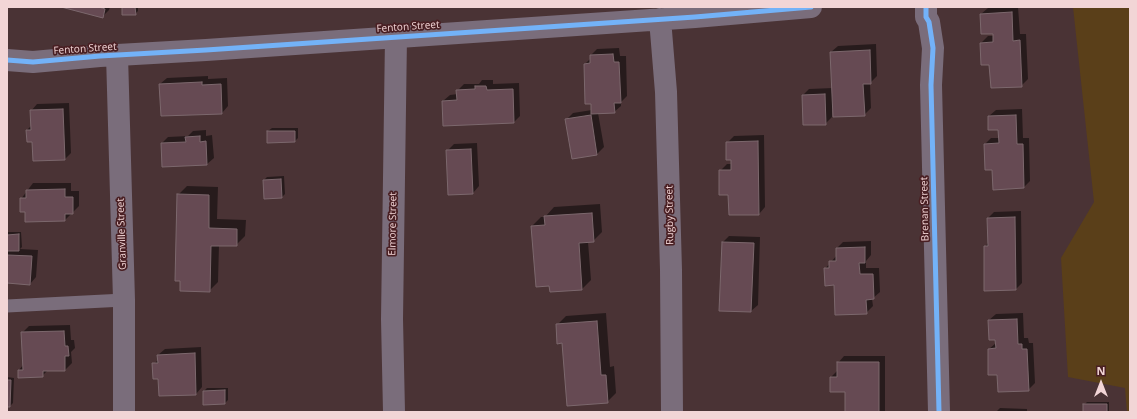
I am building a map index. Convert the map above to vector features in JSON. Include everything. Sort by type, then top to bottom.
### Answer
[{"type":"street","name":"Fenton Street","points":[[7,60],[33,62],[660,19],[811,7]]},
{"type":"street","name":"Brenan Street","points":[[921,10],[929,22],[933,48],[932,93],[939,412]]},
{"type":"street","name":"Rugby Street","points":[[660,19],[666,92],[671,270],[672,412]]},
{"type":"street","name":"Elmore Street","points":[[394,412],[392,319],[396,37]]},
{"type":"street","name":"Granville Street","points":[[117,56],[124,300],[124,412]]},
{"type":"lane","points":[[7,306],[124,300]]},
{"type":"shaded area","points":[[1073,7],[1130,7],[1130,412],[1127,412],[1125,388],[1068,377],[1061,258],[1094,202]]},
{"type":"building","points":[[61,7],[99,7],[105,9],[103,18]]},
{"type":"building","points":[[122,7],[135,7],[136,15],[122,15]]},
{"type":"building","points":[[1012,12],[1013,41],[1020,40],[1022,87],[991,88],[989,65],[981,65],[980,43],[993,42],[993,34],[981,34],[980,14]]},
{"type":"building","points":[[870,50],[871,84],[863,84],[865,116],[833,117],[830,52]]},
{"type":"building","points":[[613,54],[614,62],[619,62],[621,103],[614,103],[615,113],[591,114],[591,104],[585,104],[584,64],[590,63],[590,55]]},
{"type":"building","points":[[202,82],[202,85],[221,84],[222,114],[161,116],[159,84]]},
{"type":"building","points":[[475,86],[486,86],[487,90],[513,89],[514,123],[443,126],[442,101],[457,100],[456,90],[475,89]]},
{"type":"building","points":[[825,94],[826,125],[803,125],[802,95]]},
{"type":"building","points":[[63,109],[65,160],[33,161],[32,142],[27,142],[26,130],[31,130],[30,110]]},
{"type":"building","points":[[591,115],[597,155],[572,159],[565,119]]},
{"type":"building","points":[[1016,115],[1017,144],[1023,144],[1024,188],[993,190],[992,170],[985,170],[984,144],[999,143],[998,130],[988,130],[988,116]]},
{"type":"building","points":[[267,131],[295,131],[295,142],[267,143]]},
{"type":"building","points":[[200,136],[200,142],[206,141],[207,165],[162,167],[161,143],[186,142],[185,137]]},
{"type":"building","points":[[758,141],[759,215],[729,215],[728,195],[719,195],[719,170],[731,170],[731,160],[726,160],[726,142]]},
{"type":"building","points":[[471,149],[473,194],[448,195],[446,150]]},
{"type":"building","points":[[281,179],[282,198],[264,199],[263,180]]},
{"type":"building","points":[[65,189],[65,197],[73,197],[73,214],[65,214],[65,221],[25,222],[25,212],[20,212],[20,198],[26,198],[26,190]]},
{"type":"building","points":[[177,194],[209,195],[209,228],[237,229],[237,246],[211,246],[210,292],[180,291],[180,281],[175,281]]},
{"type":"building","points":[[592,213],[594,242],[579,243],[582,290],[550,292],[549,286],[536,287],[531,226],[545,225],[544,216]]},
{"type":"building","points":[[1015,217],[1016,290],[984,291],[984,246],[988,246],[987,218]]},
{"type":"building","points":[[19,234],[19,251],[7,251],[7,235]]},
{"type":"building","points":[[722,242],[754,243],[751,312],[719,311]]},
{"type":"building","points":[[865,247],[865,263],[859,263],[860,274],[873,274],[874,299],[866,300],[867,314],[835,315],[834,285],[825,286],[824,268],[829,268],[829,261],[836,261],[836,248]]},
{"type":"building","points":[[7,255],[32,256],[30,285],[7,283]]},
{"type":"building","points":[[1017,319],[1018,344],[1022,344],[1022,349],[1027,349],[1029,391],[998,392],[997,375],[988,375],[988,349],[996,348],[995,340],[989,340],[988,320]]},
{"type":"building","points":[[597,321],[601,375],[606,375],[608,403],[567,406],[562,343],[557,344],[556,324]]},
{"type":"building","points":[[64,331],[65,346],[68,346],[69,356],[65,356],[65,371],[43,371],[43,377],[18,378],[18,370],[23,370],[21,332]]},
{"type":"building","points":[[195,353],[196,395],[159,396],[158,379],[153,379],[152,363],[158,363],[157,355]]},
{"type":"building","points":[[837,362],[879,362],[879,412],[845,412],[845,392],[830,392],[830,377],[837,377]]},
{"type":"building","points":[[7,380],[11,380],[10,407],[7,407]]},
{"type":"building","points":[[225,390],[225,404],[203,405],[203,391]]},
{"type":"building","points":[[1083,404],[1107,404],[1107,412],[1083,412]]},
{"type":"cycle path","points":[[7,60],[33,62],[100,56],[695,17],[811,7]]},
{"type":"cycle path","points":[[926,7],[926,17],[929,22],[933,48],[931,85],[939,412]]}]
